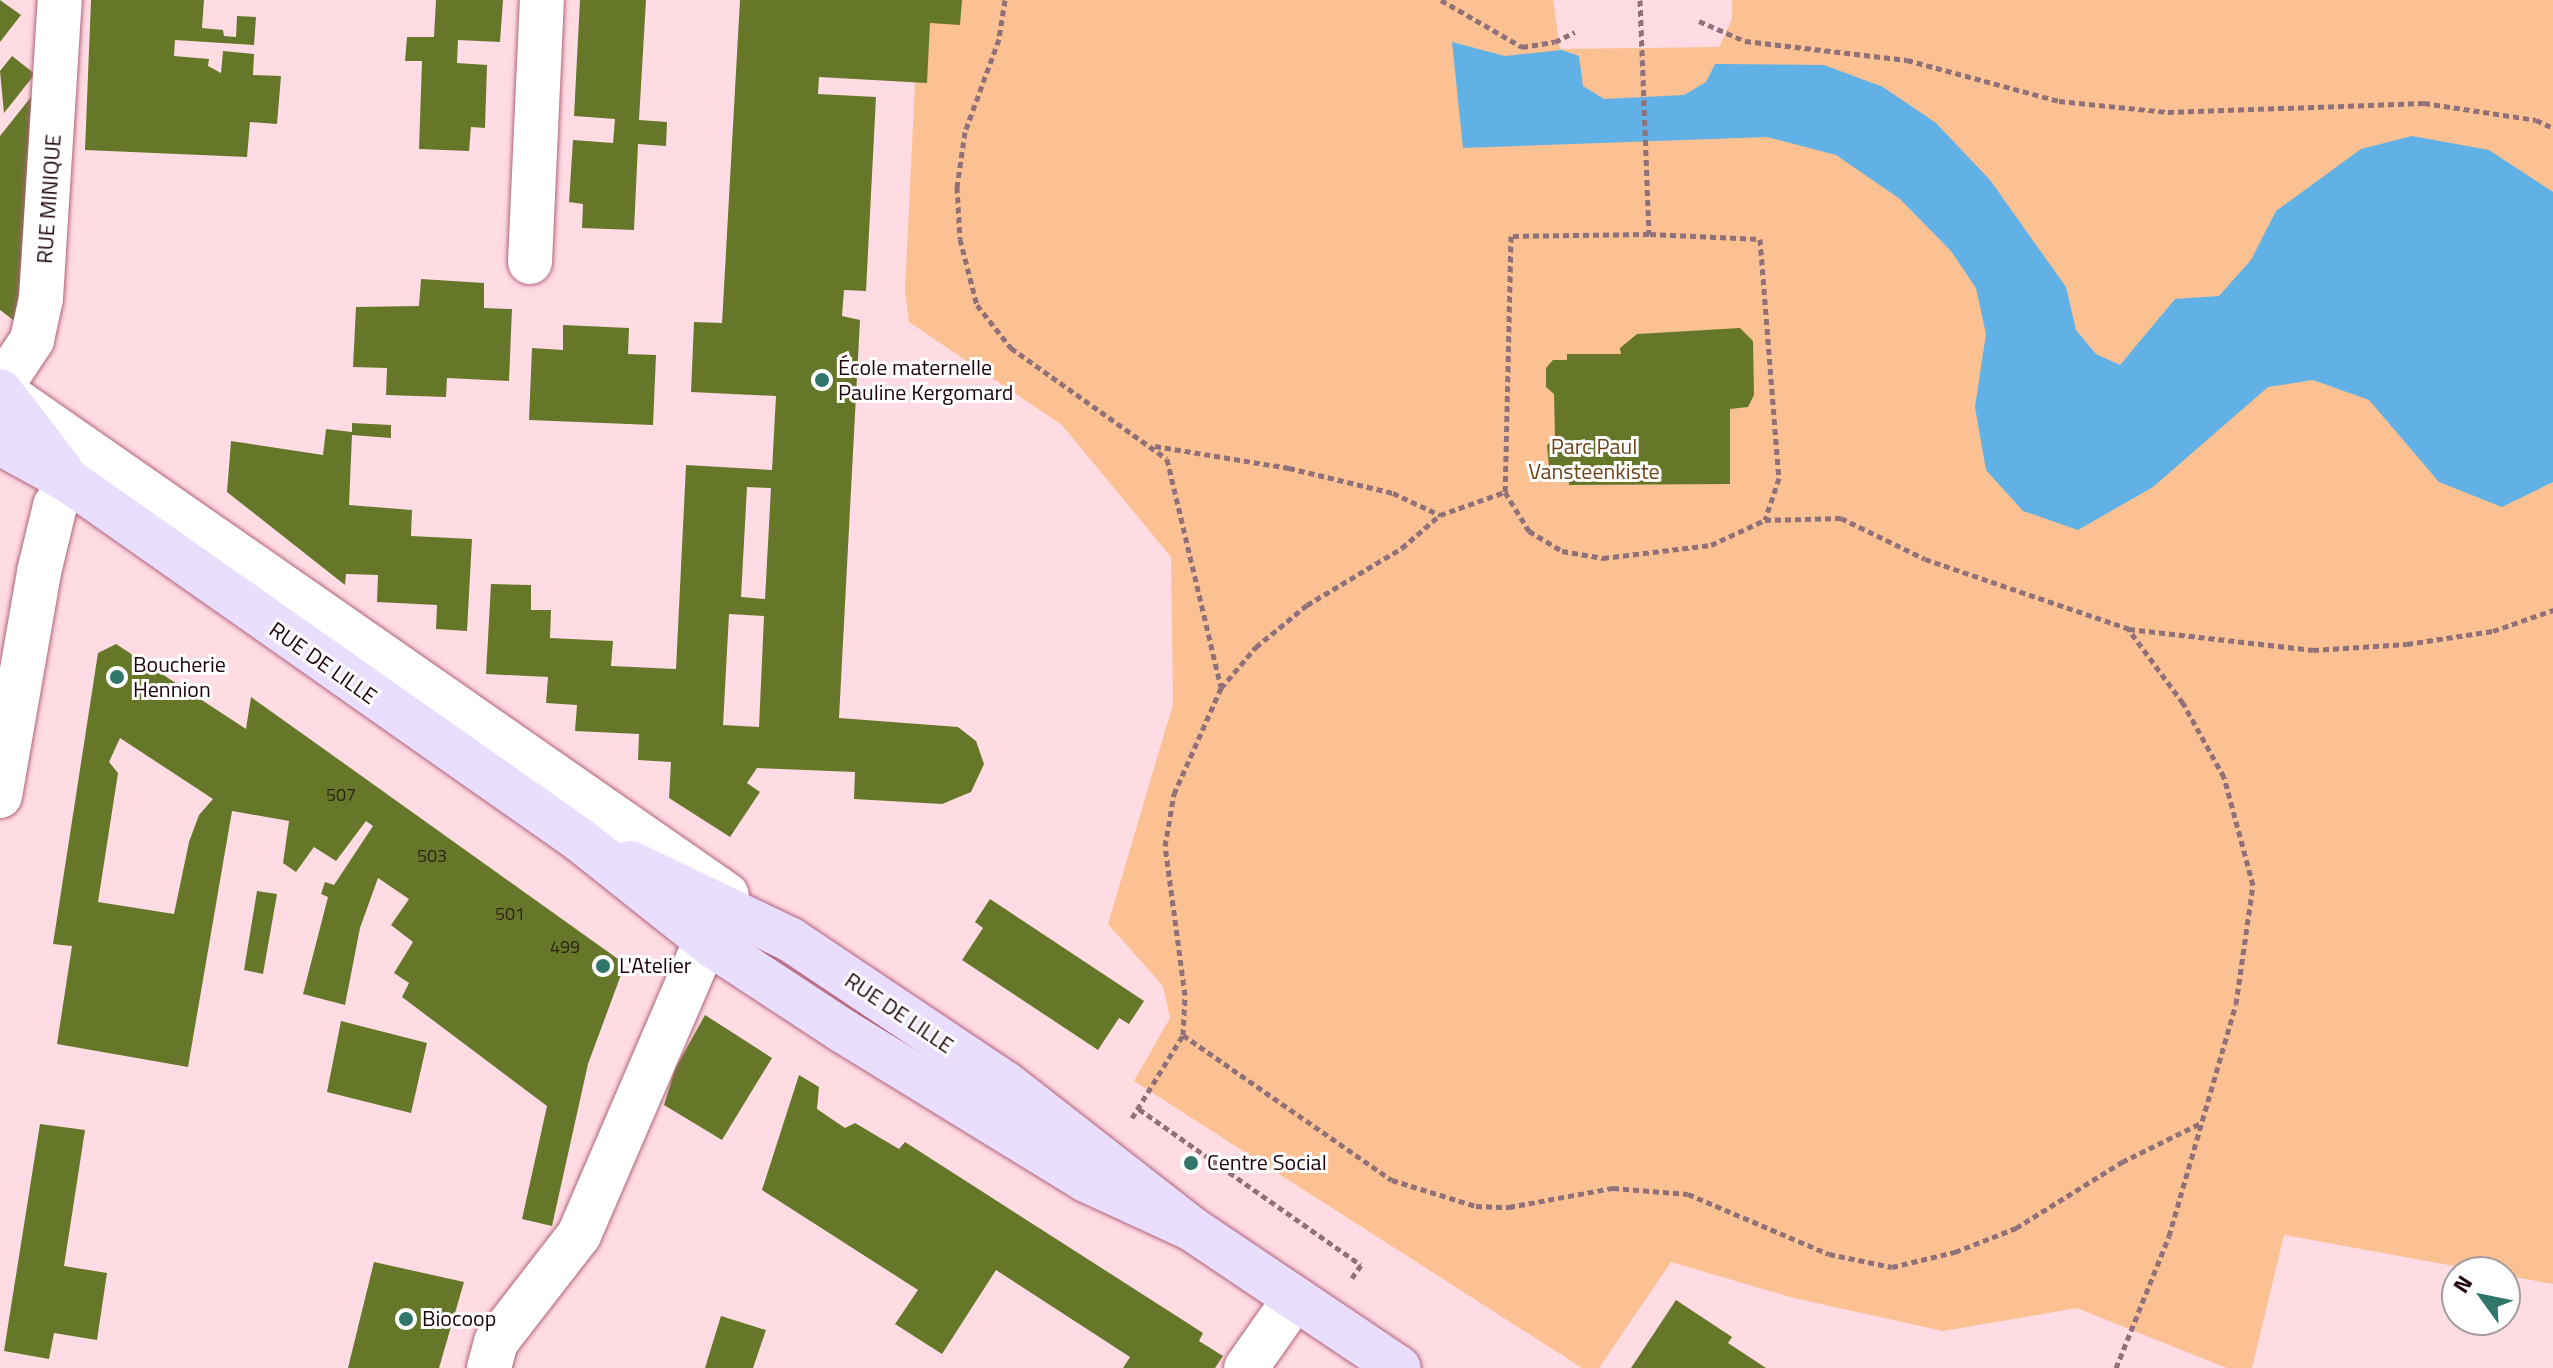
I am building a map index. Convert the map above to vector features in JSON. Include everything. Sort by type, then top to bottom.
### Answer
[{"type":"main road","name":"RUE DE LILLE","points":[[0,390],[69,481]]},
{"type":"main road","name":"RUE DE LILLE","points":[[0,443],[69,481],[580,840],[706,940],[1014,1139],[1086,1180],[1192,1229]]},
{"type":"main road","name":"RUE DE LILLE","points":[[580,840],[729,905],[791,940],[1104,1156],[1192,1229],[1399,1368]]},
{"type":"street","name":"RUE MINIQUE","points":[[0,390],[32,340],[41,298],[60,0]]},
{"type":"street","points":[[530,262],[542,0]]},
{"type":"street","points":[[0,390],[791,940]]},
{"type":"street","points":[[0,796],[39,572],[55,506],[69,481]]},
{"type":"street","points":[[489,1368],[496,1342],[579,1235],[706,940]]},
{"type":"street","points":[[1246,1368],[1310,1308]]},
{"type":"path","points":[[1441,0],[1522,47],[1555,42],[1575,32]]},
{"type":"path","points":[[1640,0],[1649,234]]},
{"type":"path","points":[[1006,1],[999,39],[965,132],[957,187],[960,239],[977,305],[1011,348],[1153,446],[1167,459],[1221,688]]},
{"type":"path","points":[[1699,21],[1745,41],[1907,60],[2059,101],[2168,112],[2424,103],[2536,120],[2553,128]]},
{"type":"path","points":[[1765,520],[1779,478],[1760,239],[1649,234],[1511,236],[1505,492],[1529,531],[1562,551],[1603,558],[1711,545],[1765,520],[1841,518],[1949,569],[2129,629],[2313,650],[2407,644],[2493,631],[2553,610]]},
{"type":"path","points":[[1153,446],[1289,468],[1393,493],[1440,515]]},
{"type":"path","points":[[1104,1156],[1139,1109],[1183,1035],[1185,995],[1165,846],[1174,794],[1221,688],[1256,647],[1307,605],[1402,548],[1440,515],[1505,492]]},
{"type":"path","points":[[2116,1368],[2169,1236],[2236,1004],[2253,885],[2224,777],[2183,703],[2129,629]]},
{"type":"path","points":[[1183,1035],[1392,1180],[1476,1206],[1509,1207],[1613,1188],[1688,1194],[1829,1254],[1892,1267],[1955,1252],[2016,1228],[2122,1162],[2201,1123]]},
{"type":"path","points":[[1139,1109],[1361,1265],[1310,1308]]},
{"type":"green space","name":"Parc Paul Vansteenkiste","points":[[919,0],[1553,0],[1560,49],[1719,47],[1732,19],[1732,0],[2553,0],[2553,1284],[2521,1278],[2521,1256],[2441,1256],[2441,1264],[2284,1235],[2252,1368],[2227,1368],[2077,1308],[1943,1331],[1794,1298],[1671,1262],[1599,1368],[1582,1368],[1134,1081],[1170,1018],[1163,986],[1108,924],[1173,704],[1171,557],[1062,425],[909,322],[905,290]]},
{"type":"water","points":[[1452,42],[1505,56],[1562,50],[1579,56],[1583,86],[1604,99],[1684,95],[1706,82],[1715,64],[1824,65],[1883,87],[1936,123],[1990,180],[2066,287],[2076,330],[2096,354],[2120,365],[2175,299],[2219,296],[2251,260],[2276,211],[2361,149],[2412,136],[2489,150],[2553,192],[2553,482],[2502,507],[2439,482],[2369,400],[2313,380],[2268,387],[2153,487],[2078,530],[2023,511],[1986,470],[1975,407],[1986,334],[1976,288],[1951,251],[1900,199],[1836,155],[1767,137],[1463,148]]},
{"type":"building","points":[[0,0],[21,15],[0,42]]},
{"type":"building","points":[[91,0],[204,0],[202,28],[223,30],[224,36],[236,37],[237,16],[256,17],[254,45],[175,40],[174,56],[209,59],[208,66],[221,73],[223,51],[254,54],[253,75],[281,76],[277,124],[250,122],[247,157],[85,150]]},
{"type":"building","points":[[436,0],[503,0],[500,42],[458,40],[457,63],[487,65],[485,128],[471,127],[469,151],[419,149],[422,61],[405,61],[407,37],[434,37]]},
{"type":"building","points":[[580,0],[646,0],[639,120],[667,122],[666,146],[638,144],[634,230],[582,228],[583,204],[569,202],[573,140],[613,143],[615,119],[574,116]]},
{"type":"building","points":[[740,0],[962,0],[960,25],[930,23],[927,83],[819,77],[818,94],[876,97],[866,291],[844,290],[842,316],[860,320],[839,718],[958,727],[976,741],[984,764],[971,792],[942,804],[854,799],[855,772],[757,768],[747,783],[760,792],[730,837],[669,798],[671,762],[638,760],[639,734],[575,731],[577,705],[546,703],[548,677],[486,674],[491,584],[531,585],[531,610],[551,610],[550,638],[613,641],[611,666],[676,669],[686,465],[772,470],[776,396],[691,392],[694,322],[722,323]],"holes":[[[747,487],[771,488],[765,599],[741,597]],[[729,614],[764,616],[759,727],[723,725]]]},
{"type":"building","points":[[12,56],[35,74],[4,113],[0,71]]},
{"type":"building","points":[[35,92],[24,328],[0,310],[0,136]]},
{"type":"building","points":[[421,279],[484,283],[484,308],[512,309],[509,381],[447,378],[446,397],[386,395],[387,368],[353,367],[356,307],[419,306]]},
{"type":"building","points":[[563,325],[629,328],[628,354],[656,355],[653,425],[529,420],[532,348],[563,350]]},
{"type":"building","points":[[1740,328],[1753,341],[1754,395],[1748,407],[1730,409],[1730,484],[1569,485],[1568,473],[1549,467],[1547,445],[1555,438],[1554,394],[1546,387],[1546,368],[1553,360],[1567,360],[1567,354],[1621,354],[1620,348],[1637,334]]},
{"type":"building","points":[[352,423],[391,425],[391,438],[352,435],[349,505],[412,510],[411,536],[472,539],[467,631],[436,629],[437,605],[377,602],[378,575],[346,574],[345,585],[227,492],[231,441],[323,455],[326,429],[352,432]]},
{"type":"building","points":[[116,644],[246,729],[251,697],[625,964],[588,1064],[552,1226],[522,1219],[547,1106],[402,997],[409,983],[394,973],[413,942],[391,925],[409,899],[378,878],[360,928],[345,1005],[303,994],[328,897],[321,894],[325,882],[334,885],[373,826],[366,821],[336,861],[314,847],[296,872],[283,863],[289,821],[232,811],[188,1067],[57,1044],[72,946],[53,944],[98,653]],"holes":[[[120,738],[213,799],[199,815],[189,842],[174,914],[98,902],[118,773],[109,762]]]},
{"type":"building","points":[[257,891],[277,894],[263,974],[244,970]]},
{"type":"building","points":[[990,899],[1144,1001],[1129,1024],[1119,1018],[1098,1050],[962,960],[983,928],[975,922]]},
{"type":"building","points":[[705,1015],[772,1058],[722,1140],[664,1105],[675,1069]]},
{"type":"building","points":[[341,1021],[427,1043],[411,1113],[327,1092]]},
{"type":"building","points":[[799,1075],[819,1087],[817,1109],[845,1128],[855,1123],[899,1149],[905,1142],[1203,1333],[1199,1341],[1223,1356],[1215,1368],[1123,1368],[1130,1357],[996,1270],[942,1354],[895,1324],[918,1290],[762,1190]]},
{"type":"building","points":[[40,1124],[85,1130],[64,1266],[107,1273],[97,1340],[54,1333],[49,1359],[4,1351]]},
{"type":"building","points":[[374,1262],[464,1282],[439,1368],[348,1368]]},
{"type":"building","points":[[1676,1300],[1732,1337],[1728,1343],[1766,1368],[1631,1368]]},
{"type":"building","points":[[721,1316],[766,1330],[753,1368],[705,1368]]},
{"type":"place","name":"École maternelle Pauline Kergomard","points":[[822,380]]},
{"type":"place","name":"Boucherie Hennion","points":[[117,677]]},
{"type":"place","name":"L'Atelier","points":[[603,966]]},
{"type":"place","name":"Centre Social","points":[[1191,1163]]},
{"type":"place","name":"Biocoop","points":[[406,1319]]}]
